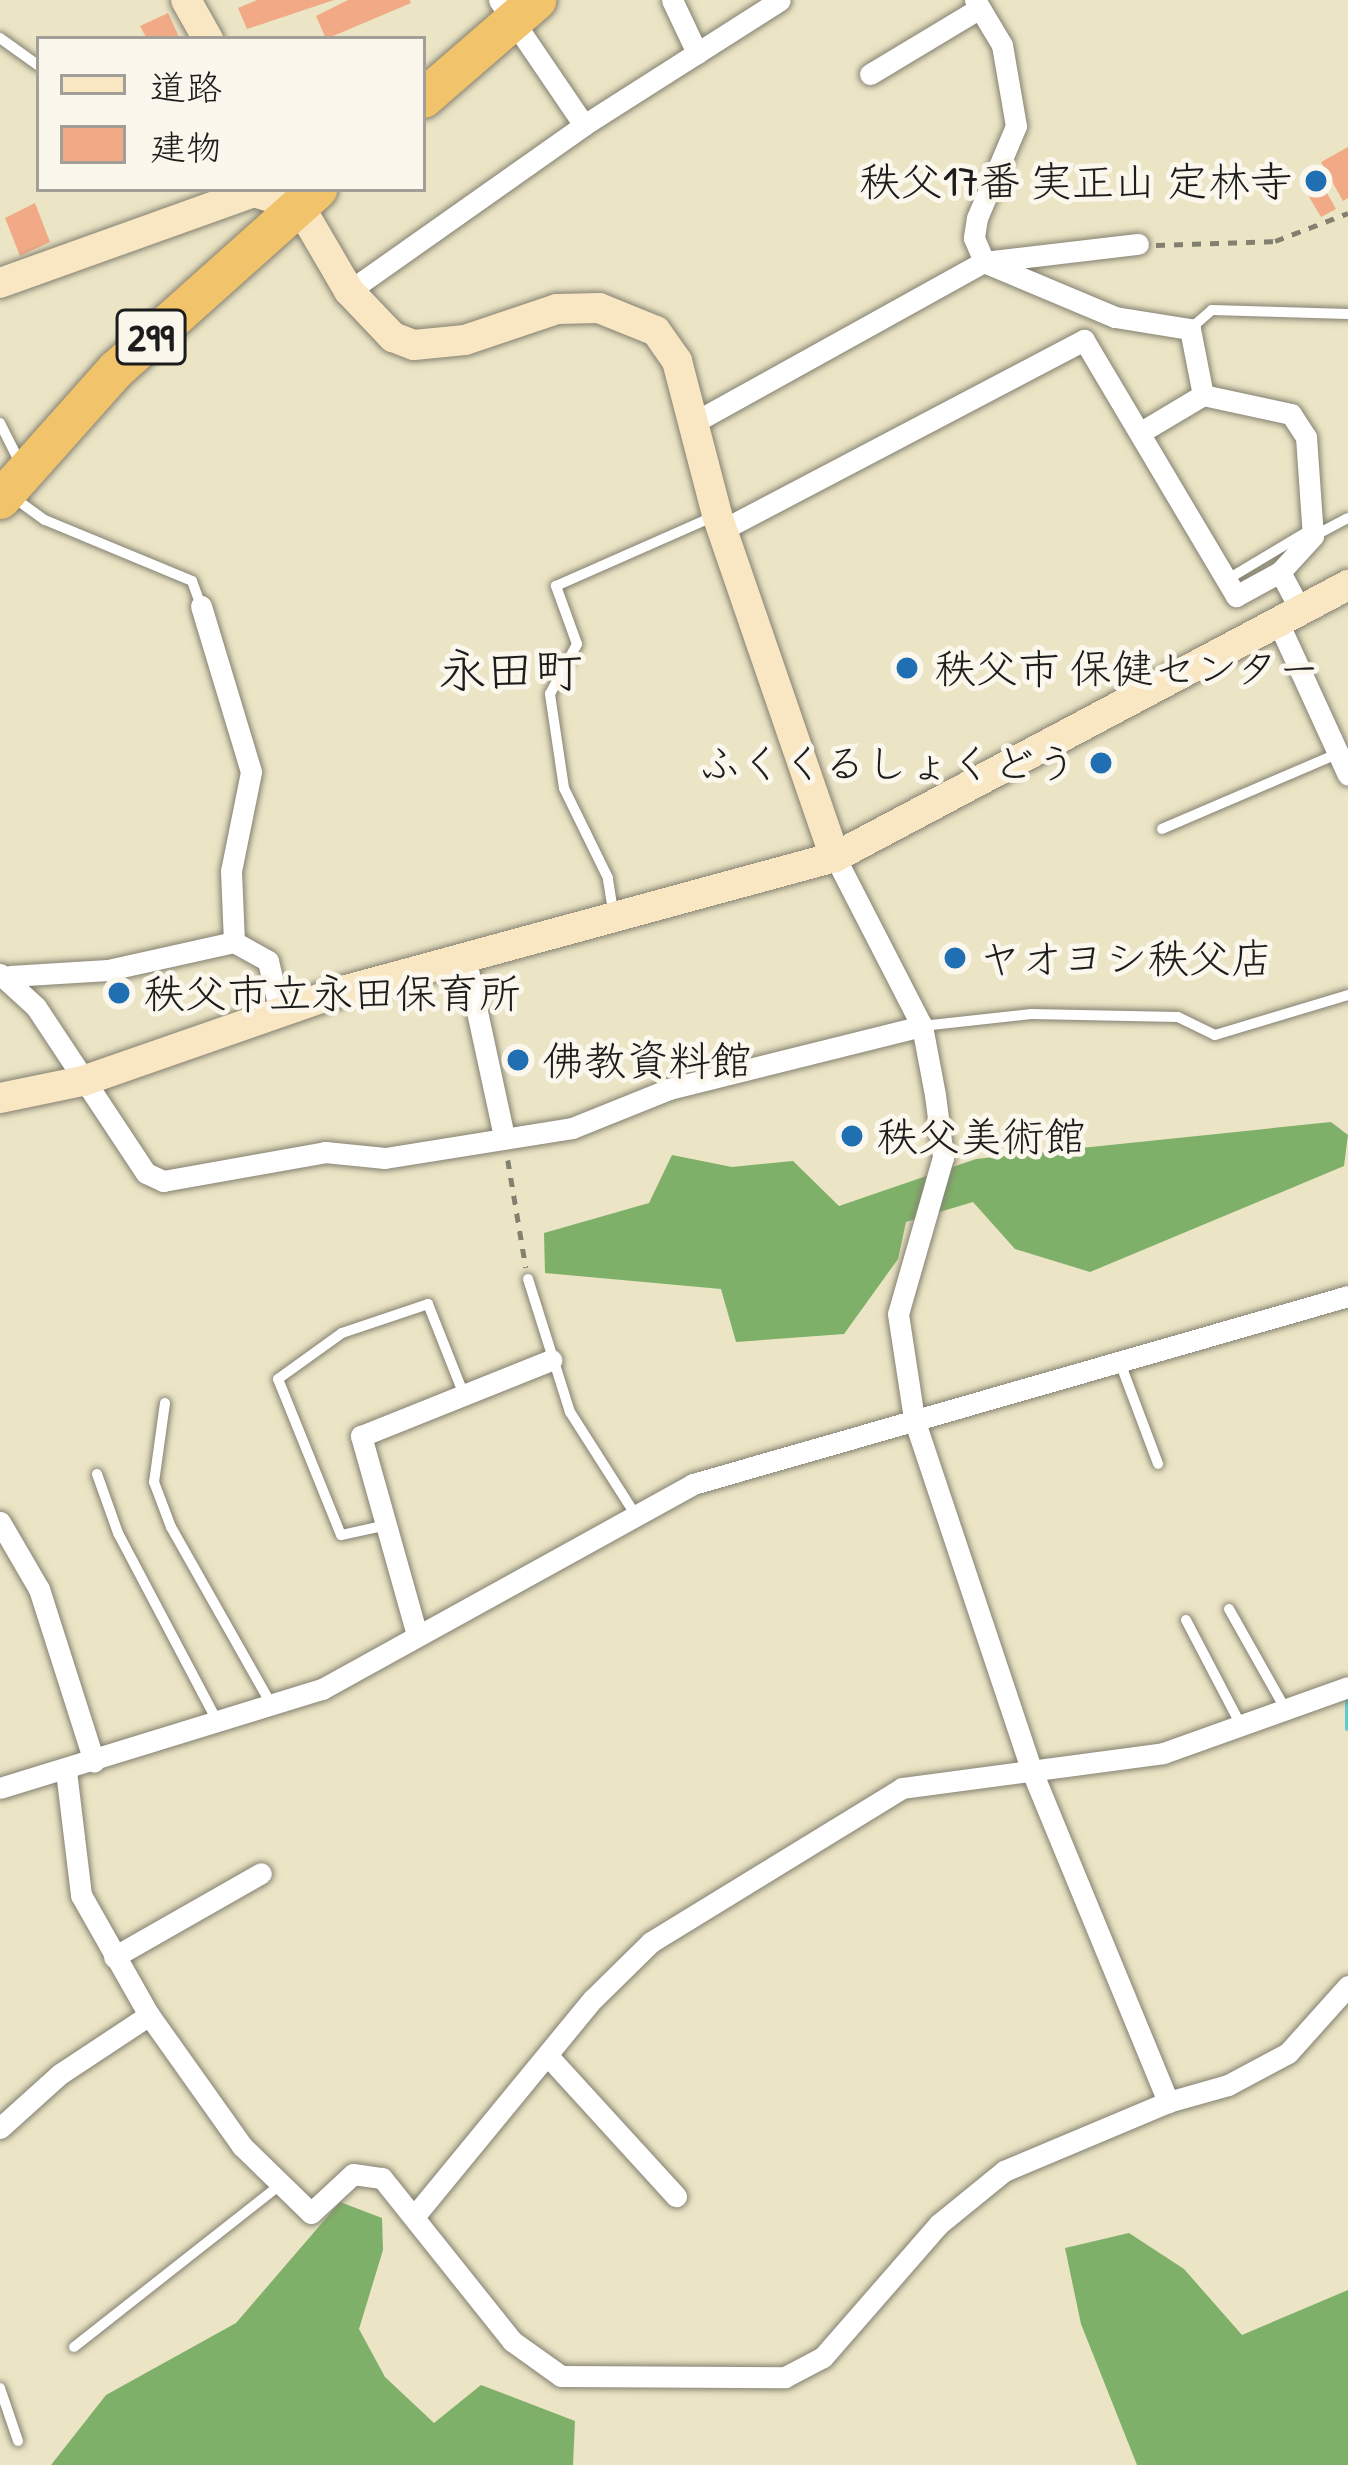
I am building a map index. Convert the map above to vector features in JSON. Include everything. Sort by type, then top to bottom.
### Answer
[{"type":"highway","points":[[426,95],[516,7]]},
{"type":"highway","name":"299","points":[[8,487],[116,369],[302,194]]},
{"type":"street","points":[[186,0],[206,36]]},
{"type":"street","points":[[672,0],[697,52]]},
{"type":"street","points":[[349,291],[584,125],[780,0]]},
{"type":"street","points":[[870,74],[978,4],[1002,45],[1016,126],[977,218],[974,238],[983,262],[1115,316],[1190,329],[1203,395]]},
{"type":"street","points":[[516,7],[584,125]]},
{"type":"street","points":[[0,284],[204,197],[302,194],[349,291],[374,325],[414,345],[465,340],[557,309],[632,315],[677,361],[720,522],[835,857],[922,1026],[944,1157],[898,1314],[914,1419],[1034,1774],[1168,2102]]},
{"type":"street","points":[[693,423],[983,262],[1138,244]]},
{"type":"street","points":[[720,522],[1084,340],[1235,596],[1280,572],[1313,532],[1306,437],[1292,414],[1203,395],[1141,432]]},
{"type":"street","points":[[1280,572],[1288,614],[1348,775]]},
{"type":"street","points":[[0,1098],[83,1081],[280,1012],[465,956],[835,857],[1348,585]]},
{"type":"street","points":[[201,606],[251,772],[231,871],[234,942]]},
{"type":"street","points":[[5,975],[108,970],[234,942],[268,961],[280,1012]]},
{"type":"street","points":[[465,956],[503,1136]]},
{"type":"street","points":[[5,975],[146,1172],[163,1180],[325,1152],[385,1158],[572,1128],[669,1089],[922,1026]]},
{"type":"street","points":[[0,1788],[273,1707],[417,1634],[633,1511],[693,1484],[1118,1357],[1348,1296]]},
{"type":"street","points":[[417,1634],[390,1524],[361,1436],[551,1360]]},
{"type":"street","points":[[3,1534],[39,1589],[94,1760]]},
{"type":"street","points":[[418,2213],[548,2056],[651,1942],[902,1788],[1163,1754],[1288,1713],[1348,1687]]},
{"type":"street","points":[[66,1771],[81,1895],[149,2015],[277,2187],[310,2213],[330,2187],[368,2173],[418,2213],[512,2341],[560,2376],[785,2377],[823,2357],[939,2224],[1004,2171],[1168,2102],[1228,2085],[1288,2053],[1348,1986]]},
{"type":"street","points":[[113,1957],[261,1873]]},
{"type":"street","points":[[0,2128],[60,2074],[149,2015]]},
{"type":"street","points":[[548,2056],[676,2196]]},
{"type":"lane","points":[[0,38],[36,64]]},
{"type":"lane","points":[[1190,329],[1212,310],[1348,314]]},
{"type":"lane","points":[[0,423],[8,487],[45,520],[192,580],[201,606]]},
{"type":"lane","points":[[1225,580],[1348,518]]},
{"type":"lane","points":[[614,914],[608,878],[564,788],[550,694],[577,644],[556,586],[720,522]]},
{"type":"lane","points":[[1162,829],[1337,754]]},
{"type":"lane","points":[[922,1026],[1030,1014],[1178,1017],[1215,1035],[1348,995]]},
{"type":"lane","points":[[528,1279],[570,1412],[633,1511]]},
{"type":"lane","points":[[390,1524],[341,1535],[278,1379],[342,1333],[428,1304],[464,1395]]},
{"type":"lane","points":[[1118,1357],[1158,1464]]},
{"type":"lane","points":[[165,1403],[154,1482],[171,1527],[273,1707]]},
{"type":"lane","points":[[97,1474],[118,1533],[219,1726]]},
{"type":"lane","points":[[1229,1609],[1288,1713]]},
{"type":"lane","points":[[1186,1620],[1243,1727]]},
{"type":"lane","points":[[74,2347],[277,2187]]},
{"type":"lane","points":[[0,2388],[18,2441]]},
{"type":"path","points":[[1138,244],[1275,241],[1348,213]]},
{"type":"path","points":[[503,1136],[528,1279]]},
{"type":"green space","points":[[1331,1122],[1348,1135],[1344,1166],[1090,1272],[1015,1249],[973,1202],[906,1222],[898,1259],[844,1334],[736,1342],[721,1289],[545,1273],[544,1233],[649,1203],[672,1155],[732,1167],[793,1161],[839,1206],[976,1159]]},
{"type":"green space","points":[[340,2202],[382,2218],[383,2250],[359,2329],[385,2377],[434,2423],[481,2385],[575,2421],[573,2465],[51,2465],[106,2395],[236,2323]]},
{"type":"green space","points":[[1129,2233],[1184,2269],[1242,2335],[1348,2290],[1348,2465],[1137,2465],[1081,2324],[1065,2248]]},
{"type":"building","points":[[257,0],[334,0],[247,29],[238,8]]},
{"type":"building","points":[[348,0],[411,3],[333,36],[325,36],[316,16]]},
{"type":"building","points":[[168,13],[179,36],[145,36],[140,26]]},
{"type":"building","points":[[1348,147],[1348,198],[1343,201],[1321,162]]},
{"type":"building","points":[[1323,186],[1336,209],[1321,217],[1308,195]]},
{"type":"building","points":[[35,203],[50,242],[20,256],[5,218]]},
{"type":"waterway","points":[[1348,1697],[1348,1728]]},
{"type":"place","name":"秩父17番 実正山 定林寺","points":[[1316,181]]},
{"type":"place","name":"秩父市 保健センター","points":[[907,668]]},
{"type":"place","name":"ふくくるしょくどう","points":[[1101,763]]},
{"type":"place","name":"ヤオヨシ秩父店","points":[[955,958]]},
{"type":"place","name":"秩父市立永田保育所","points":[[119,993]]},
{"type":"place","name":"佛教資料館","points":[[518,1060]]},
{"type":"place","name":"秩父美術館","points":[[852,1136]]},
{"type":"district","name":"永田町","points":[[510,670]]}]
